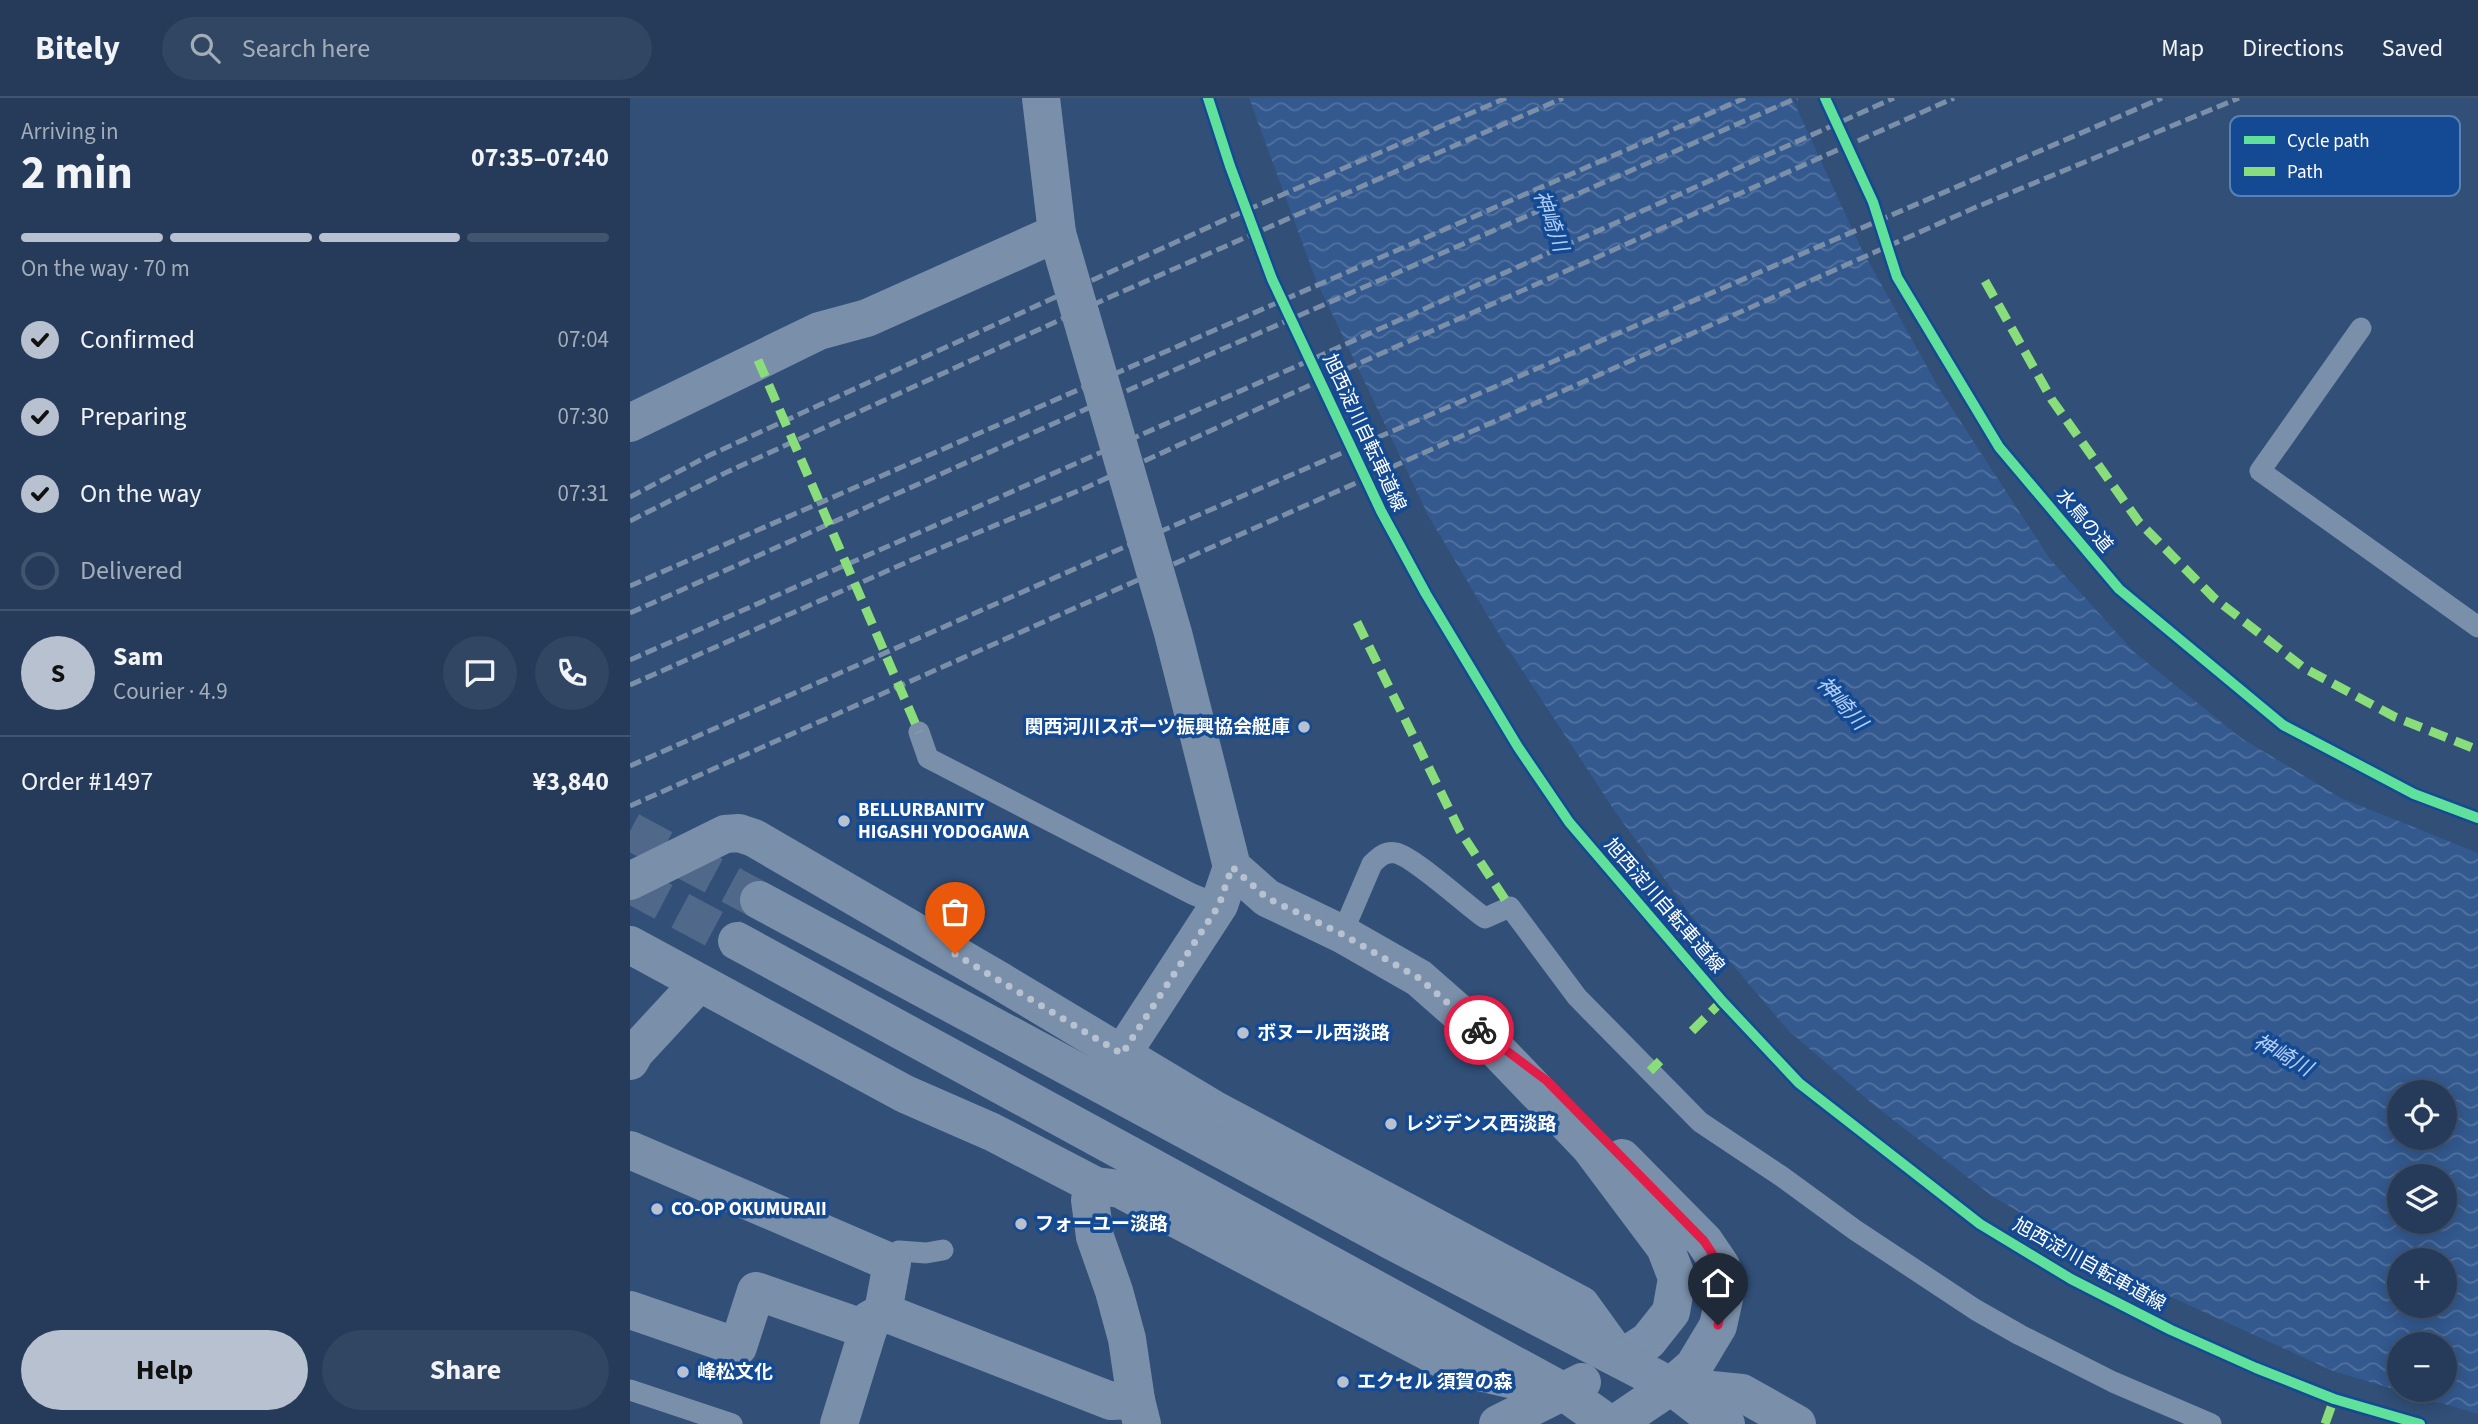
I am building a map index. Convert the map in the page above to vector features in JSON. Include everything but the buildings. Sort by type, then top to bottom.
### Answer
[{"type":"street","points":[[1041,98],[1057,233],[1173,633],[1232,867],[1219,905],[1122,1054]]},
{"type":"street","points":[[630,423],[819,331],[867,318],[1057,233]]},
{"type":"street","points":[[630,881],[725,834],[739,832],[754,838],[1215,1110],[1581,1305],[1620,1359]]},
{"type":"street","points":[[1232,867],[1267,898],[1342,934],[1419,978],[1477,1029],[1547,1081],[1704,1241],[1721,1266],[1725,1294],[1718,1325],[1694,1366],[1671,1386],[1615,1424]]},
{"type":"street","points":[[759,900],[1380,1235],[1671,1386],[1706,1413],[1726,1424]]},
{"type":"street","points":[[737,941],[1564,1392],[1609,1424]]},
{"type":"street","points":[[630,945],[905,1094],[992,1132],[1096,1186],[1120,1189],[1457,1367],[1564,1392]]},
{"type":"street","points":[[630,1061],[635,1052],[699,983]]},
{"type":"street","points":[[1477,1029],[1590,1147],[1665,1247],[1677,1278],[1671,1312],[1648,1341],[1564,1392],[1498,1424]]},
{"type":"street","points":[[630,1150],[892,1263],[876,1321],[839,1424]]},
{"type":"street","points":[[1096,1186],[1090,1200],[1095,1237],[1127,1339],[1139,1412]]},
{"type":"street","points":[[630,1310],[738,1347],[756,1291],[876,1321],[1139,1412]]},
{"type":"street","points":[[1671,1386],[1742,1393],[1797,1424]]},
{"type":"lane","points":[[2361,328],[2260,471],[2478,627]]},
{"type":"lane","points":[[919,732],[928,758],[1180,888],[1219,905]]},
{"type":"lane","points":[[1342,934],[1372,863],[1381,855],[1393,853],[1416,864],[1485,918],[1510,907],[1577,997],[1700,1122],[1976,1310],[2113,1382],[2211,1424]]},
{"type":"lane","points":[[892,1263],[899,1251],[926,1253],[943,1250]]},
{"type":"lane","points":[[630,1390],[733,1424]]},
{"type":"water","name":"神崎川","points":[[1249,98],[1792,98],[1861,248],[1940,390],[2050,559],[2134,652],[2241,738],[2341,798],[2478,853],[2478,1414],[2438,1402],[2457,1402],[2457,1332],[2387,1332],[2387,1387],[2333,1371],[2145,1285],[1992,1196],[1875,1106],[1786,1028],[1690,914],[1616,813],[1503,641],[1429,517],[1316,280]]},
{"type":"tunnel","points":[[630,831],[759,900]]},
{"type":"tunnel","points":[[630,884],[737,941]]},
{"type":"railway","points":[[630,497],[710,455],[1233,216],[1506,98]]},
{"type":"railway","points":[[630,521],[725,473],[1110,297],[1563,98]]},
{"type":"railway","points":[[630,586],[1745,98]]},
{"type":"railway","points":[[630,613],[1131,389],[1797,98]]},
{"type":"railway","points":[[630,660],[1297,366],[1894,98]]},
{"type":"railway","points":[[630,685],[914,559],[1085,488],[1954,98]]},
{"type":"railway","points":[[630,766],[1106,555],[2162,98]]},
{"type":"railway","points":[[630,806],[1974,208],[2239,98]]},
{"type":"marked path","points":[[1985,281],[2052,400],[2139,522],[2214,598],[2304,668],[2395,717],[2478,750]]},
{"type":"marked path","points":[[758,360],[919,732]]},
{"type":"marked path","points":[[1357,622],[1460,831],[1510,907]]},
{"type":"marked path","points":[[1692,1031],[1722,1001]]},
{"type":"marked path","points":[[1650,1071],[1660,1061]]},
{"type":"marked path","points":[[2325,1424],[2334,1399]]},
{"type":"cycle path","name":"旭西淀川自転車道線","points":[[1208,98],[1272,279],[1381,511],[1426,594],[1518,747],[1569,822],[1722,1001],[1799,1083],[1980,1224],[2071,1279],[2171,1330],[2334,1399],[2420,1424]]},
{"type":"cycle path","name":"水鳥の道","points":[[1825,98],[1873,202],[1897,277],[1999,447],[2119,589],[2283,725],[2414,794],[2478,818]]},
{"type":"way so far","points":[[955,954],[1122,1054],[1219,905],[1232,867],[1267,898],[1342,934],[1419,978],[1479,1030]]},
{"type":"place","name":"関西河川スポーツ振興協会艇庫","points":[[1304,727]]},
{"type":"place","name":"BELLURBANITY HIGASHI YODOGAWA","points":[[844,821]]},
{"type":"place","name":"ボヌール西淡路","points":[[1243,1033]]},
{"type":"place","name":"レジデンス西淡路","points":[[1391,1124]]},
{"type":"place","name":"CO-OP OKUMURAII","points":[[657,1209]]},
{"type":"place","name":"フォーユー淡路","points":[[1021,1224]]},
{"type":"place","name":"峰松文化","points":[[683,1372]]},
{"type":"place","name":"エクセル 須賀の森","points":[[1343,1382]]},
{"type":"route","points":[[1479,1030],[1547,1081],[1704,1241],[1721,1266],[1725,1294],[1718,1325]]}]
